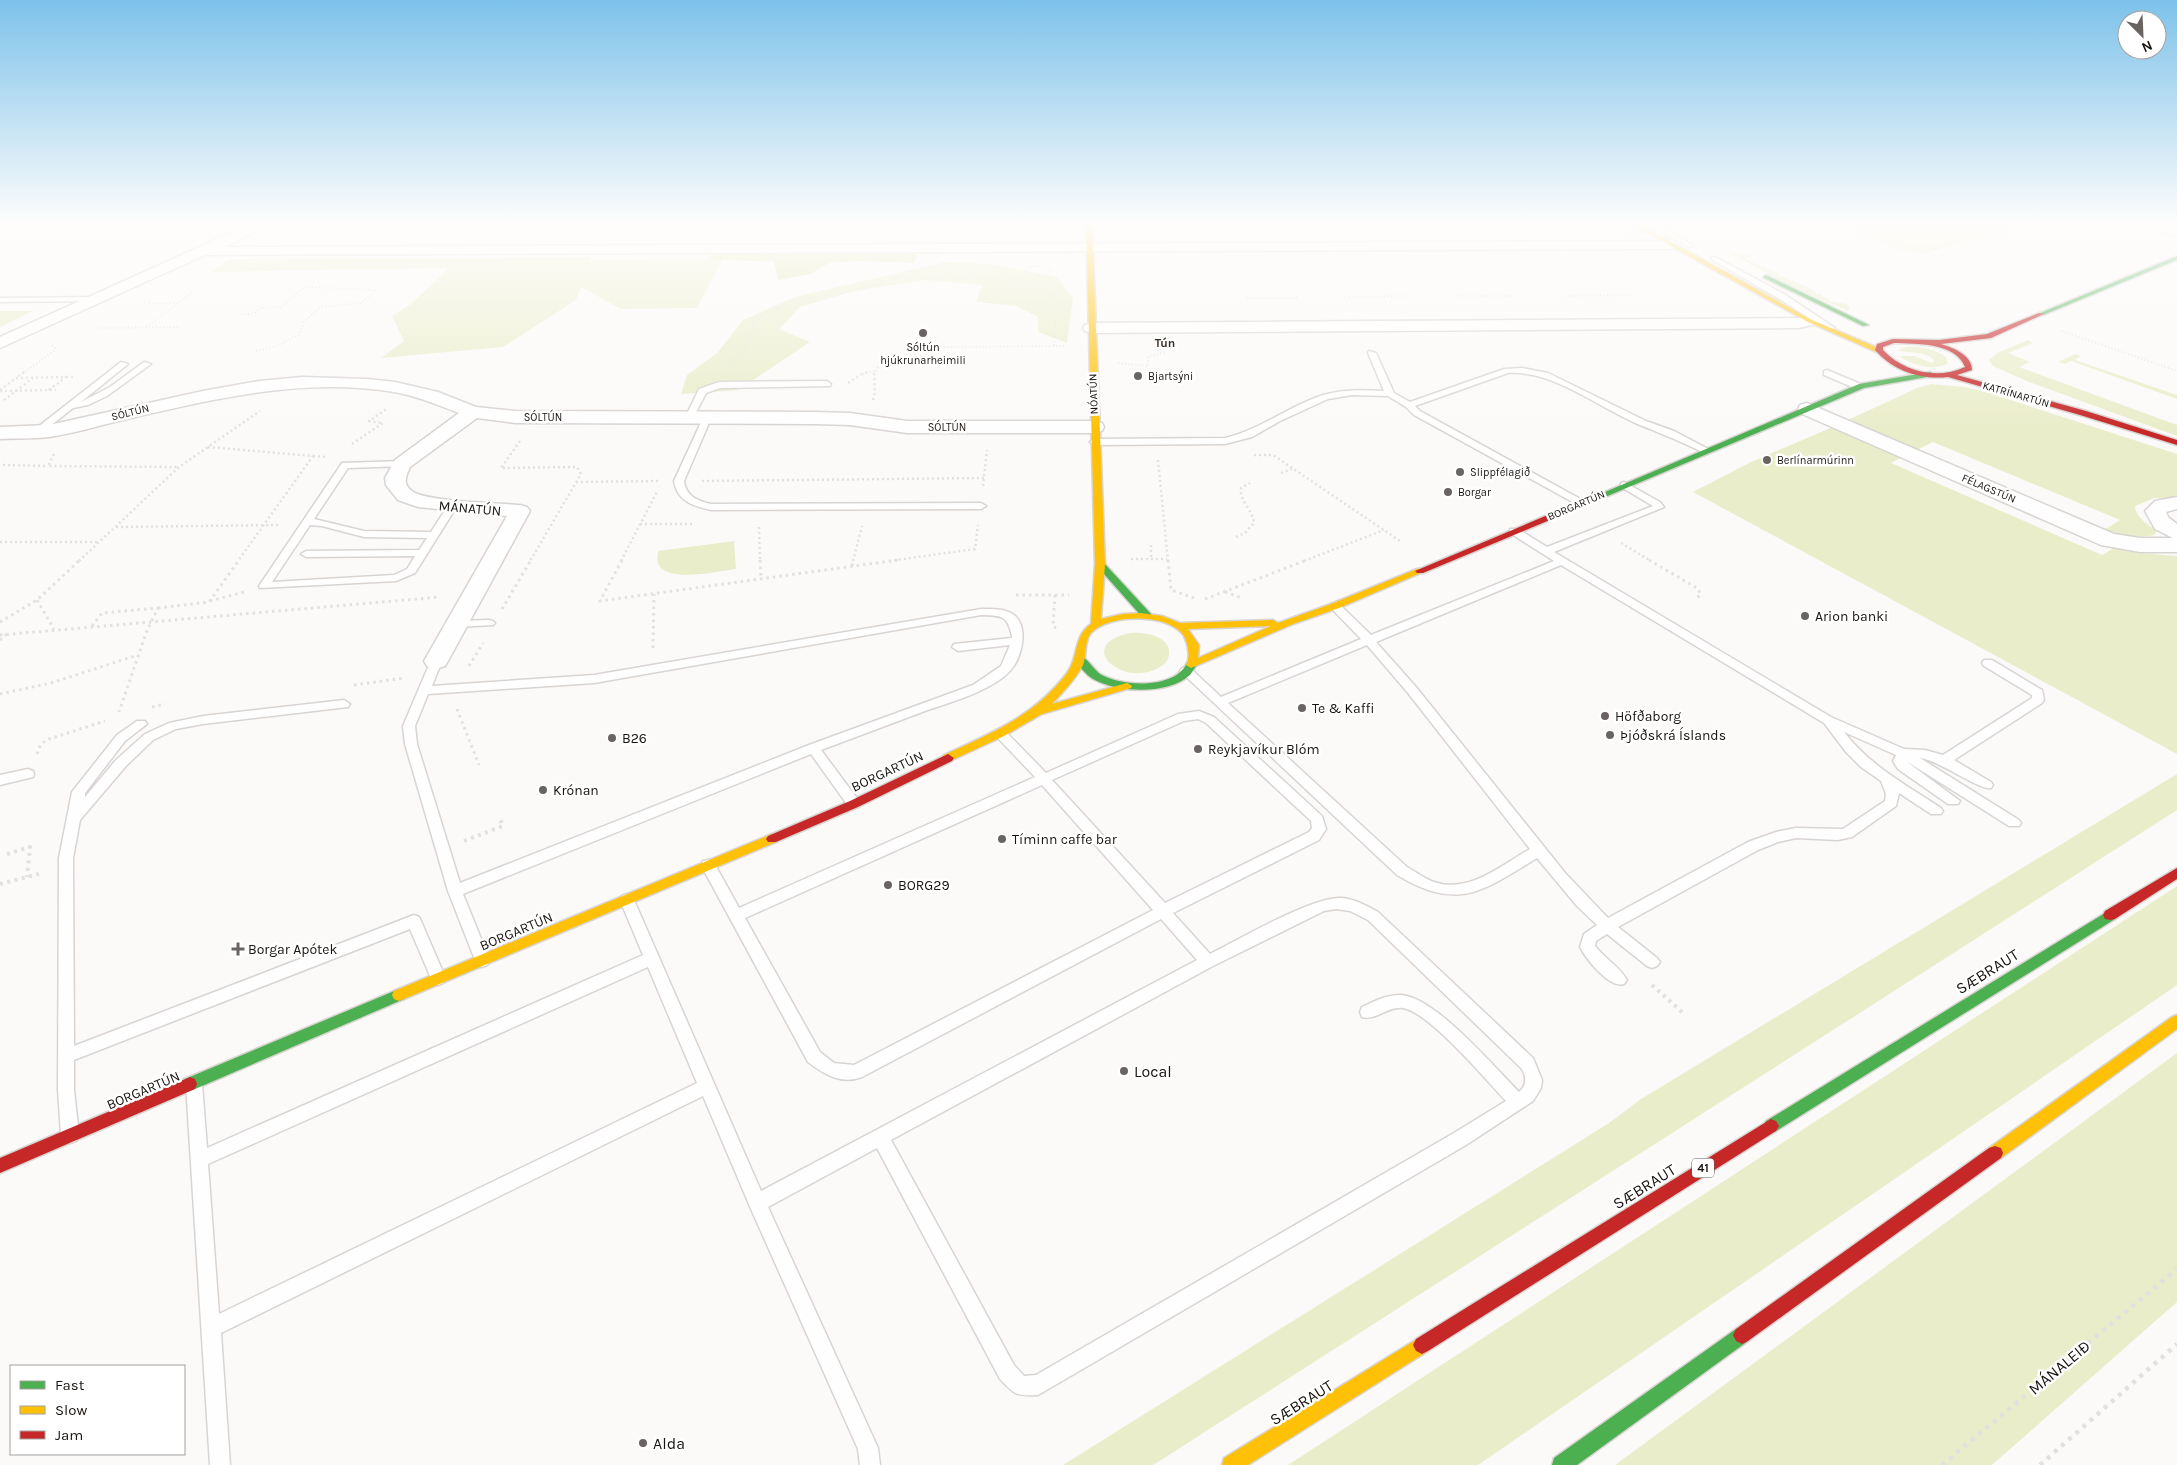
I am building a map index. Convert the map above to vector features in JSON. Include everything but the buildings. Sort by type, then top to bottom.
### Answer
[{"type":"street","points":[[0,343],[113,292]]},
{"type":"street","name":"NÓATÚN","points":[[1090,292],[1100,564],[1096,624]]},
{"type":"street","points":[[1756,292],[1810,322],[1834,331],[1878,360]]},
{"type":"street","points":[[1797,292],[1872,328]]},
{"type":"street","name":"BORGARTÚN","points":[[1861,387],[1865,376],[1878,360],[1880,346],[1885,343],[1902,340],[1920,341],[1988,336],[2094,292]]},
{"type":"street","points":[[1091,328],[1799,324],[1810,322]]},
{"type":"street","points":[[1889,333],[1920,341]]},
{"type":"street","name":"BORGARTÚN","points":[[1967,360],[1988,336]]},
{"type":"street","name":"BORGARTÚN","points":[[1878,360],[1930,374],[1948,375],[1966,372],[1970,368],[1967,360],[1948,348],[1920,341]]},
{"type":"street","name":"KATRÍNARTÚN","points":[[1967,360],[1982,370]]},
{"type":"street","name":"BORGARTÚN","points":[[0,1166],[70,1138],[438,979],[854,804],[1000,733],[1038,711],[1127,686],[1156,685],[1173,680],[1188,668],[1290,622],[1336,606],[1861,387],[1930,374]]},
{"type":"street","name":"KATRÍNARTÚN","points":[[1948,375],[2083,413],[2177,444]]},
{"type":"street","name":"KATRÍNARTÚN","points":[[1997,377],[2083,413]]},
{"type":"street","name":"SÓLTÚN","points":[[0,433],[37,432],[65,428],[203,396],[277,384],[302,382],[360,384],[414,391],[473,412],[516,417],[699,416],[815,418],[863,421],[907,427],[990,427],[1095,435]]},
{"type":"street","name":"FÉLAGSTÚN","points":[[1807,409],[2109,540],[2140,545],[2177,545]]},
{"type":"street","points":[[402,464],[473,412]]},
{"type":"street","name":"MÁNATÚN","points":[[402,464],[395,478],[396,485],[405,496],[425,503],[520,512],[436,661]]},
{"type":"street","points":[[2177,503],[2166,504],[2155,511],[2156,517],[2162,524],[2177,533]]},
{"type":"street","points":[[1100,564],[1147,616]]},
{"type":"street","name":"BORGARTÚN","points":[[1127,686],[1102,680],[1085,666],[1080,659],[1078,651],[1083,636],[1096,624],[1114,617],[1147,616],[1178,626],[1290,622]]},
{"type":"street","points":[[1178,626],[1192,641],[1195,649],[1195,658],[1188,668]]},
{"type":"street","name":"BORGARTÚN","points":[[1038,711],[1062,685],[1080,659]]},
{"type":"street","name":"SÆBRAUT","points":[[1231,1465],[2177,873]]},
{"type":"street","points":[[1561,1465],[2177,1021]]},
{"type":"lane","points":[[1774,292],[1824,322],[1834,331]]},
{"type":"lane","points":[[1781,296],[1836,316],[1857,321]]},
{"type":"lane","points":[[0,300],[98,299]]},
{"type":"lane","points":[[1372,353],[1390,394]]},
{"type":"lane","points":[[37,432],[124,364]]},
{"type":"lane","points":[[68,408],[98,399],[147,364]]},
{"type":"lane","points":[[1409,405],[1508,371],[1530,370],[1545,375],[1643,423],[1671,433],[1708,451]]},
{"type":"lane","points":[[1828,373],[1861,387]]},
{"type":"lane","points":[[827,384],[719,385],[702,391],[699,416],[679,481],[682,492],[686,497],[701,505],[711,507],[981,506]]},
{"type":"lane","points":[[1095,435],[1225,441],[1249,435],[1277,419],[1326,397],[1352,392],[1390,394],[1409,405],[1417,413],[1581,504]]},
{"type":"lane","points":[[264,586],[345,465],[402,464]]},
{"type":"lane","points":[[1546,551],[1659,507],[1657,504],[1624,486]]},
{"type":"lane","points":[[264,586],[396,578],[411,571],[452,506]]},
{"type":"lane","points":[[308,522],[328,523],[365,535],[434,535]]},
{"type":"lane","points":[[1514,531],[1828,720],[1903,753],[2014,823]]},
{"type":"lane","points":[[306,554],[422,553]]},
{"type":"lane","points":[[1219,702],[1562,560]]},
{"type":"lane","points":[[1336,606],[1370,641],[1412,690],[1582,902],[1607,926],[1652,962]]},
{"type":"lane","points":[[424,690],[594,679],[981,612],[1002,613],[1010,616],[1015,623],[1018,636],[1006,668],[977,688],[813,748],[455,891]]},
{"type":"lane","points":[[457,624],[493,620]]},
{"type":"lane","points":[[958,647],[1016,640]]},
{"type":"lane","points":[[436,661],[409,726],[411,744],[455,891],[482,961]]},
{"type":"lane","points":[[1944,760],[2038,700],[2038,693],[1988,663]]},
{"type":"lane","points":[[1188,668],[1219,702],[1402,871],[1420,882],[1439,889],[1457,891],[1474,888],[1539,850]]},
{"type":"lane","points":[[74,818],[121,763],[148,738],[173,726],[203,720],[344,704]]},
{"type":"lane","points":[[708,865],[736,916],[814,1057],[831,1070],[856,1072],[1164,911],[1314,836],[1319,829],[1317,819],[1210,720],[1199,715],[1182,717],[736,916]]},
{"type":"lane","points":[[1828,720],[1850,749],[1866,764],[1936,811]]},
{"type":"lane","points":[[70,1138],[66,1090],[66,858],[79,792],[121,738],[141,724]]},
{"type":"lane","points":[[1000,733],[1044,778],[1208,962]]},
{"type":"lane","points":[[813,748],[854,804]]},
{"type":"lane","points":[[1903,753],[1928,754],[1944,760],[1986,785]]},
{"type":"lane","points":[[1903,753],[1899,760],[1906,769],[1953,801]]},
{"type":"lane","points":[[0,780],[28,774]]},
{"type":"lane","points":[[1619,980],[1597,960],[1587,947],[1589,938],[1607,926],[1753,846],[1776,837],[1796,834],[1838,835],[1847,833],[1891,803],[1893,794],[1887,778]]},
{"type":"lane","points":[[627,900],[757,1204],[868,1448],[870,1465]]},
{"type":"lane","points":[[757,1204],[880,1137],[1208,962],[1321,906],[1340,902],[1356,906],[1374,916],[1527,1063],[1535,1079],[1533,1088],[1527,1096],[1460,1140],[1038,1385],[1020,1386],[1007,1372],[880,1137]]},
{"type":"lane","points":[[66,1056],[414,920],[438,979]]},
{"type":"lane","points":[[199,1160],[652,958]]},
{"type":"lane","points":[[1368,1012],[1384,1003],[1405,1002],[1422,1009],[1441,1024],[1518,1102]]},
{"type":"lane","points":[[194,1084],[220,1465]]},
{"type":"lane","points":[[211,1328],[707,1086]]},
{"type":"path","points":[[145,327],[192,292]]},
{"type":"path","points":[[241,314],[253,314],[260,308],[281,307],[299,292]]},
{"type":"path","points":[[256,351],[277,346],[300,334],[303,323],[320,307],[361,303],[373,292]]},
{"type":"path","points":[[726,368],[748,346],[752,338],[753,321],[791,301],[845,292]]},
{"type":"path","points":[[1050,292],[1056,301],[1054,346]]},
{"type":"path","points":[[1565,296],[1635,295]]},
{"type":"path","points":[[1349,297],[1406,296]]},
{"type":"path","points":[[1460,296],[1512,296]]},
{"type":"path","points":[[1247,298],[1298,298]]},
{"type":"path","points":[[149,303],[178,303]]},
{"type":"path","points":[[100,328],[180,326]]},
{"type":"path","points":[[2061,331],[2177,371]]},
{"type":"path","points":[[0,390],[55,348],[50,344],[29,342],[25,332]]},
{"type":"path","points":[[924,352],[940,347],[1073,346]]},
{"type":"path","points":[[1112,363],[1148,366],[1148,356],[1150,354],[1168,352]]},
{"type":"path","points":[[849,382],[862,374],[874,371],[882,365],[898,360]]},
{"type":"path","points":[[863,421],[875,396],[876,389],[872,378],[874,371]]},
{"type":"path","points":[[16,378],[108,376]]},
{"type":"path","points":[[49,390],[66,377]]},
{"type":"path","points":[[4,400],[33,378]]},
{"type":"path","points":[[0,390],[92,390]]},
{"type":"path","points":[[347,448],[382,423],[369,421],[414,391]]},
{"type":"path","points":[[0,622],[37,600],[179,467],[262,409]]},
{"type":"path","points":[[493,620],[580,474],[577,468],[500,468],[537,417]]},
{"type":"path","points":[[576,482],[663,481],[600,601],[654,594],[976,549],[990,427]]},
{"type":"path","points":[[48,466],[65,428]]},
{"type":"path","points":[[207,447],[326,457]]},
{"type":"path","points":[[1253,455],[1273,455],[1400,541]]},
{"type":"path","points":[[209,602],[265,526],[313,456]]},
{"type":"path","points":[[1157,456],[1171,590],[1181,594],[1202,600],[1384,530]]},
{"type":"path","points":[[2,465],[179,467]]},
{"type":"path","points":[[1281,473],[1293,469]]},
{"type":"path","points":[[679,481],[984,478]]},
{"type":"path","points":[[1236,537],[1248,532],[1254,524],[1254,517],[1240,494],[1241,488],[1250,483]]},
{"type":"path","points":[[115,527],[265,526],[308,522]]},
{"type":"path","points":[[759,524],[761,579]]},
{"type":"path","points":[[852,566],[862,524]]},
{"type":"path","points":[[1600,530],[1697,588],[1701,594],[1696,598]]},
{"type":"path","points":[[1165,537],[1170,537]]},
{"type":"path","points":[[0,542],[99,542]]},
{"type":"path","points":[[1150,546],[1151,559]]},
{"type":"path","points":[[1122,559],[1168,559]]},
{"type":"path","points":[[91,627],[102,613],[209,602],[264,586]]},
{"type":"path","points":[[653,668],[654,594]]},
{"type":"path","points":[[1176,595],[1181,594]]},
{"type":"path","points":[[1002,613],[1008,595],[1066,595]]},
{"type":"path","points":[[1055,595],[1053,626],[1062,632]]},
{"type":"path","points":[[0,635],[446,596]]},
{"type":"path","points":[[37,600],[55,630]]},
{"type":"path","points":[[149,621],[158,608]]},
{"type":"path","points":[[0,640],[8,634]]},
{"type":"path","points":[[477,670],[467,670],[485,639]]},
{"type":"path","points":[[0,694],[51,683],[138,655]]},
{"type":"path","points":[[344,704],[354,684],[404,678]]},
{"type":"path","points":[[448,688],[479,765]]},
{"type":"path","points":[[442,849],[503,826],[499,817]]},
{"type":"path","points":[[7,854],[30,847],[27,878]]},
{"type":"path","points":[[0,884],[38,874]]},
{"type":"path","points":[[1651,984],[1683,1013]]},
{"type":"path","name":"MÁNALEIÐ","points":[[1942,1465],[2177,1269]]},
{"type":"path","points":[[2040,1465],[2177,1344]]},
{"type":"green space","points":[[423,292],[579,292],[576,300],[503,347],[381,358],[404,341],[392,316],[411,304]]},
{"type":"green space","points":[[591,292],[705,292],[697,308],[621,309]]},
{"type":"green space","points":[[815,292],[849,292],[800,307],[779,329],[810,342],[738,390],[681,394],[687,375],[717,353],[743,320],[795,297]]},
{"type":"green space","points":[[979,292],[1069,292],[1073,298],[1067,343],[1038,332],[1038,317],[1016,306],[976,302]]},
{"type":"green space","points":[[1804,292],[1822,294],[1822,297],[1828,298],[1829,301],[1846,304],[1850,308],[1848,311]]},
{"type":"green space","points":[[0,311],[33,311],[0,327]]},
{"type":"green space","points":[[2028,340],[2033,343],[2008,353],[2030,362],[2019,367],[2177,425],[2177,436],[2029,382],[1993,366],[1989,360],[1997,353]]},
{"type":"green space","points":[[1906,347],[1932,350],[1946,357],[1948,363],[1942,366],[1930,367],[1910,362],[1899,356],[1914,356],[1932,363],[1934,360],[1921,353],[1897,350]]},
{"type":"green space","points":[[2075,354],[2081,356],[2075,360],[2177,395],[2177,399],[2071,361],[2065,364],[2058,362]]},
{"type":"green space","points":[[1931,384],[1965,387],[1989,393],[2177,454],[2177,498],[2154,498],[2135,506],[2137,514],[2157,531],[2154,535],[2129,536],[2104,530],[2120,520],[1933,442],[1917,450],[1848,420],[1917,388]]},
{"type":"green space","points":[[1835,426],[1904,456],[1891,463],[2102,555],[2114,548],[2138,553],[2177,556],[2177,754],[1693,492],[1751,462]]},
{"type":"green space","points":[[734,541],[736,569],[706,574],[682,575],[663,569],[658,563],[658,551]]},
{"type":"green space","points":[[1130,633],[1149,634],[1166,643],[1169,655],[1166,662],[1154,670],[1140,673],[1127,672],[1116,668],[1108,661],[1104,653],[1106,646],[1114,638]]},
{"type":"green space","points":[[2177,774],[2177,810],[1158,1462],[1153,1465],[1063,1465],[1609,1123],[1641,1099]]},
{"type":"green space","points":[[2177,886],[2177,985],[1478,1465],[1288,1465]]},
{"type":"green space","points":[[2177,1053],[2177,1302],[1992,1465],[1615,1465]]},
{"type":"traffic: fast","points":[[1798,292],[1865,325]]},
{"type":"traffic: fast","points":[[2041,314],[2094,292]]},
{"type":"traffic: fast","points":[[1595,498],[1862,386],[1930,374]]},
{"type":"traffic: fast","points":[[1100,564],[1147,616]]},
{"type":"traffic: fast","points":[[1080,659],[1088,670],[1100,678],[1123,685],[1137,686],[1151,686],[1177,679],[1187,672],[1193,662]]},
{"type":"traffic: fast","points":[[1771,1126],[2110,915]]},
{"type":"traffic: fast","points":[[190,1084],[399,995]]},
{"type":"traffic: fast","points":[[1561,1465],[1742,1335]]},
{"type":"traffic: slow","points":[[1091,292],[1100,564],[1096,624]]},
{"type":"traffic: slow","points":[[1758,292],[1810,321],[1879,350]]},
{"type":"traffic: slow","points":[[1191,665],[1289,622],[1335,606],[1420,571]]},
{"type":"traffic: slow","points":[[1039,710],[1073,673],[1080,659],[1082,641],[1085,634],[1094,626],[1107,620],[1141,616],[1159,618],[1175,624],[1187,633],[1193,645],[1193,662]]},
{"type":"traffic: slow","points":[[1178,626],[1273,623]]},
{"type":"traffic: slow","points":[[948,758],[1000,733],[1038,711],[1127,686]]},
{"type":"traffic: slow","points":[[399,995],[772,839]]},
{"type":"traffic: slow","points":[[1995,1153],[2177,1021]]},
{"type":"traffic: slow","points":[[1231,1465],[1422,1345]]},
{"type":"traffic: jam","points":[[1925,342],[1957,353],[1963,357],[1969,368],[1958,373],[1946,375],[1921,374],[1897,365],[1879,350],[1880,346],[1893,341],[1939,342],[1988,336],[2041,314]]},
{"type":"traffic: jam","points":[[1948,375],[2083,413],[2177,443]]},
{"type":"traffic: jam","points":[[1420,571],[1595,498]]},
{"type":"traffic: jam","points":[[772,839],[854,804],[948,758]]},
{"type":"traffic: jam","points":[[2110,915],[2177,873]]},
{"type":"traffic: jam","points":[[0,1166],[190,1084]]},
{"type":"traffic: jam","points":[[1422,1345],[1771,1126]]},
{"type":"traffic: jam","points":[[1742,1335],[1995,1153]]},
{"type":"place","name":"Sóltún hjúkrunarheimili","points":[[923,333]]},
{"type":"place","name":"Bjartsýni","points":[[1138,376]]},
{"type":"place","name":"Berlínarmúrinn","points":[[1767,460]]},
{"type":"place","name":"Slippfélagið","points":[[1460,472]]},
{"type":"place","name":"Borgar","points":[[1448,492]]},
{"type":"place","name":"Arion banki","points":[[1805,616]]},
{"type":"place","name":"Te & Kaffi","points":[[1302,708]]},
{"type":"place","name":"Höfðaborg","points":[[1605,716]]},
{"type":"place","name":"Þjóðskrá Íslands","points":[[1610,735]]},
{"type":"place","name":"B26","points":[[612,738]]},
{"type":"place","name":"Reykjavíkur Blóm","points":[[1198,749]]},
{"type":"place","name":"Krónan","points":[[543,790]]},
{"type":"place","name":"Tíminn caffe bar","points":[[1002,839]]},
{"type":"place","name":"BORG29","points":[[888,885]]},
{"type":"place","name":"Borgar Apótek","points":[[238,949]]},
{"type":"place","name":"Local","points":[[1124,1071]]},
{"type":"place","name":"Alda","points":[[643,1443]]},
{"type":"district","name":"Tún","points":[[1165,343]]}]
